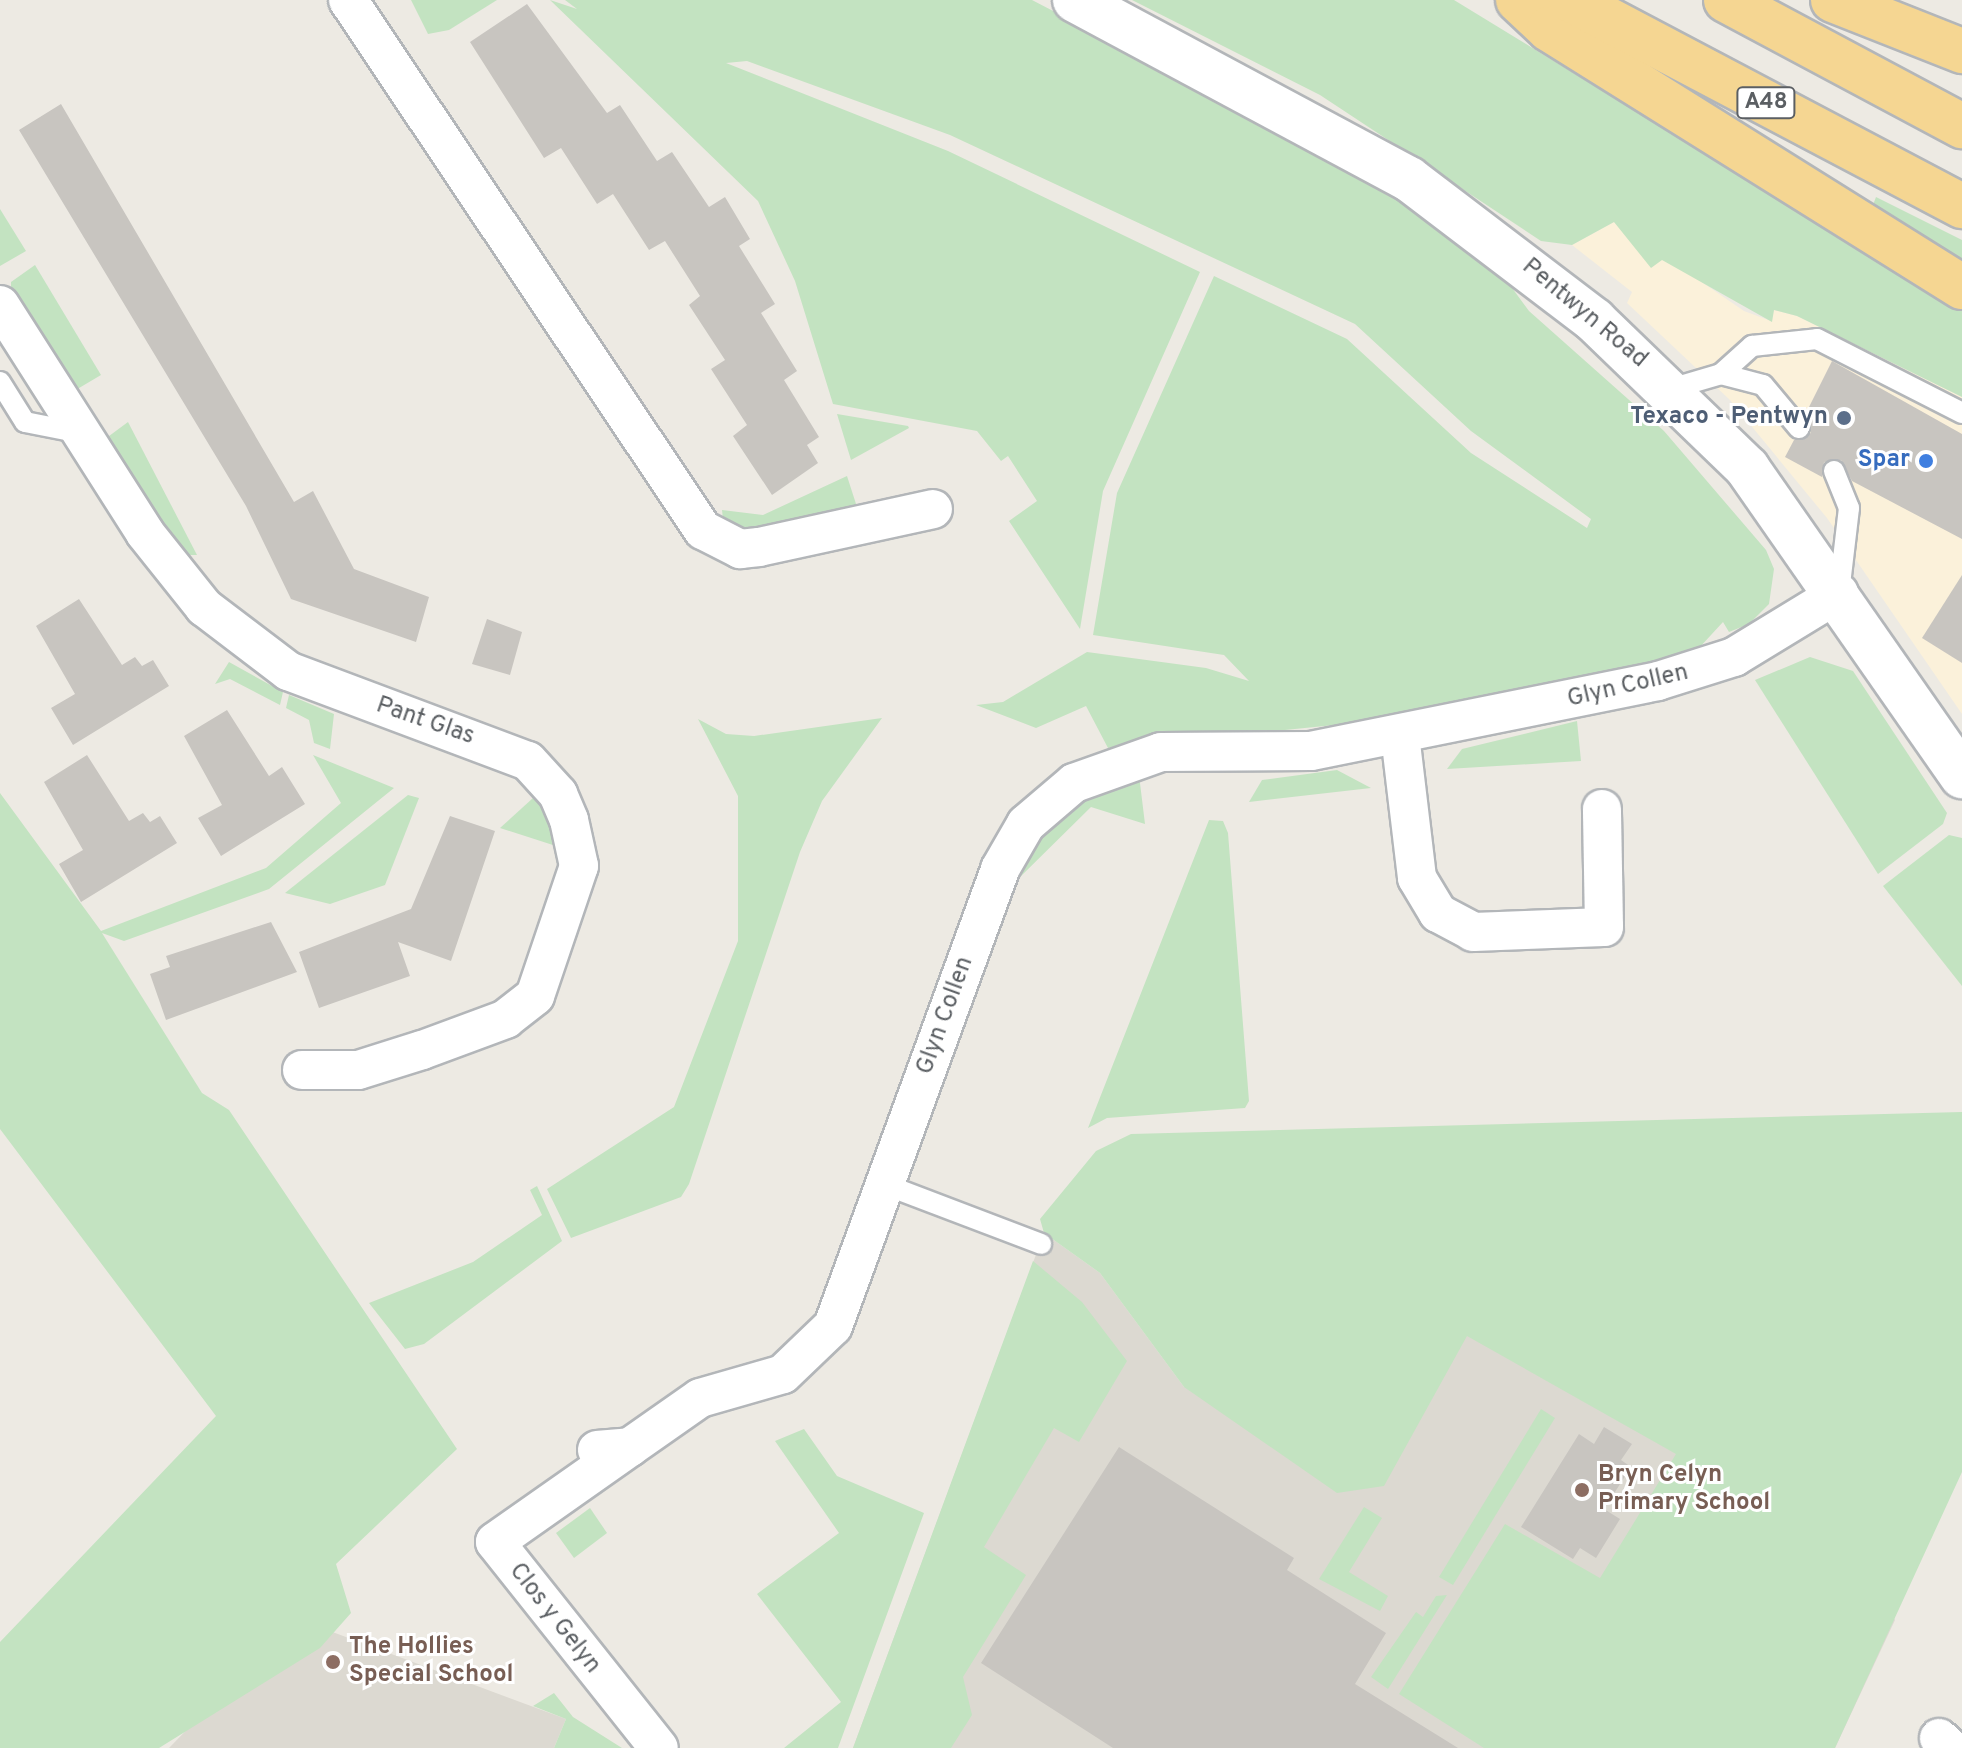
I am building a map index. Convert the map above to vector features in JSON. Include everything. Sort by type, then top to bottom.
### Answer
[{"type":"highway","points":[[1518,0],[1549,29],[1962,287]]},
{"type":"highway","name":"A48","points":[[1571,0],[1962,206]]},
{"type":"highway","points":[[1726,0],[1962,126]]},
{"type":"highway","points":[[1833,0],[1962,51]]},
{"type":"street","points":[[348,0],[703,530],[740,549],[933,509]]},
{"type":"street","name":"Pentwyn Road","points":[[1075,0],[1409,179],[1549,281],[1670,389],[1747,468],[1839,593],[1962,776]]},
{"type":"street","name":"Pant Glas","points":[[0,305],[171,569],[240,639],[301,676],[511,751],[543,774],[569,820],[579,866],[535,996],[506,1019],[409,1054],[358,1070],[302,1070]]},
{"type":"street","name":"Glyn Collen","points":[[613,1449],[700,1398],[783,1374],[821,1343],[886,1185],[1000,869],[1041,808],[1101,768],[1136,757],[1287,754],[1400,735],[1699,670],[1772,637],[1839,593]]},
{"type":"street","points":[[1400,735],[1417,878],[1438,913],[1473,932],[1604,927],[1602,809]]},
{"type":"street","name":"Clos y Gelyn","points":[[613,1449],[495,1542],[659,1748]]},
{"type":"lane","points":[[1670,389],[1721,374],[1752,346],[1817,339],[1962,413]]},
{"type":"lane","points":[[1721,374],[1763,385],[1799,428]]},
{"type":"lane","points":[[0,382],[25,422],[81,433]]},
{"type":"lane","points":[[1834,471],[1849,508],[1839,593]]},
{"type":"lane","points":[[886,1185],[1041,1244]]},
{"type":"shaded area","points":[[1614,222],[1744,311],[1771,321],[1774,310],[1797,316],[1962,397],[1962,714],[1827,518],[1730,400],[1627,303],[1632,292],[1572,245]]},
{"type":"shaded area","name":"Bryn Celyn Primary School","points":[[1044,1233],[1100,1273],[1184,1387],[1478,1316],[1855,1527],[1895,1620],[1835,1748],[853,1748]]},
{"type":"shaded area","name":"The Hollies Special School","points":[[295,1618],[566,1719],[554,1748],[169,1748]]},
{"type":"green space","points":[[411,0],[497,0],[449,30],[428,34]]},
{"type":"green space","points":[[550,0],[577,9],[565,0],[1032,0],[1251,114],[1485,251],[1529,311],[1664,431],[1766,550],[1774,569],[1769,604],[1749,624],[1729,632],[1723,622],[1699,648],[1654,667],[1404,718],[1108,748],[1086,706],[1036,728],[976,705],[1003,702],[1087,652],[1206,668],[1249,681],[1224,655],[1093,635],[1117,493],[1214,276],[1347,339],[1471,453],[1587,528],[1591,519],[1471,431],[1355,324],[950,135],[747,61],[726,63],[948,151],[1200,272],[1103,491],[1080,629],[1009,521],[1037,501],[1008,456],[1001,461],[977,431],[833,404],[795,281],[758,201]]},
{"type":"green space","points":[[1132,0],[1454,0],[1962,311],[1962,397],[1797,316],[1774,310],[1772,322],[1662,260],[1651,268],[1614,222],[1572,245],[1541,241],[1320,95]]},
{"type":"green space","points":[[1876,197],[1962,240],[1962,265],[1871,210]]},
{"type":"green space","points":[[0,209],[26,251],[0,266]]},
{"type":"green space","points":[[35,265],[101,375],[74,391],[11,294],[11,282]]},
{"type":"green space","points":[[837,414],[908,426],[909,428],[851,460]]},
{"type":"green space","points":[[128,422],[197,555],[180,555],[105,439]]},
{"type":"green space","points":[[847,476],[857,507],[758,532],[724,528],[722,510],[763,515]]},
{"type":"green space","points":[[1810,657],[1853,671],[1947,813],[1943,824],[1878,874],[1755,680]]},
{"type":"green space","points":[[229,662],[283,692],[280,705],[230,679],[215,684]]},
{"type":"green space","points":[[289,695],[334,714],[330,749],[314,743],[309,720],[286,708]]},
{"type":"green space","points":[[882,718],[822,801],[800,852],[689,1184],[681,1197],[571,1238],[547,1189],[674,1107],[738,941],[738,796],[698,719],[726,734],[754,736]]},
{"type":"green space","points":[[1577,721],[1581,761],[1447,769],[1462,749]]},
{"type":"green space","points":[[313,755],[394,788],[269,889],[124,941],[102,933],[202,1093],[229,1110],[457,1449],[336,1564],[351,1613],[320,1648],[159,1748],[0,1748],[0,1642],[216,1416],[0,1129],[0,793],[101,931],[266,868],[341,803]]},
{"type":"green space","points":[[1337,770],[1371,788],[1249,802],[1262,780]]},
{"type":"green space","points":[[1139,775],[1145,824],[1091,807],[1017,880],[1046,831],[1087,796]]},
{"type":"green space","points":[[408,795],[419,798],[385,885],[330,904],[285,893]]},
{"type":"green space","points":[[533,798],[540,799],[556,846],[500,828]]},
{"type":"green space","points":[[1209,820],[1223,821],[1228,833],[1249,1101],[1245,1108],[1107,1118],[1088,1128]]},
{"type":"green space","points":[[1949,835],[1962,838],[1962,986],[1883,886]]},
{"type":"green space","points":[[1962,1112],[1962,1472],[1835,1748],[1484,1748],[1399,1694],[1505,1524],[1600,1578],[1676,1454],[1467,1336],[1384,1486],[1337,1493],[1184,1387],[1100,1273],[1044,1233],[1040,1219],[1096,1151],[1131,1134]]},
{"type":"green space","points":[[537,1186],[562,1241],[424,1344],[405,1349],[369,1303],[473,1262],[542,1215],[530,1190]]},
{"type":"green space","points":[[1033,1261],[1082,1302],[1127,1361],[1079,1442],[1054,1428],[984,1547],[1026,1575],[963,1677],[972,1715],[951,1748],[853,1748]]},
{"type":"green space","points":[[1541,1409],[1555,1418],[1453,1585],[1439,1577]]},
{"type":"green space","points":[[804,1429],[837,1476],[924,1513],[838,1748],[784,1748],[841,1702],[757,1594],[839,1533],[775,1441]]},
{"type":"green space","points":[[1364,1507],[1382,1518],[1349,1572],[1388,1596],[1380,1611],[1319,1579]]},
{"type":"green space","points":[[590,1508],[607,1533],[574,1558],[556,1533]]},
{"type":"green space","points":[[1447,1595],[1388,1689],[1371,1677],[1416,1612],[1423,1617],[1436,1596]]},
{"type":"green space","points":[[554,1693],[573,1717],[622,1748],[554,1748],[566,1719],[533,1706]]},
{"type":"building","points":[[527,4],[607,113],[620,105],[657,161],[672,152],[709,207],[725,197],[750,239],[739,246],[775,304],[761,313],[797,371],[784,380],[819,437],[807,445],[818,463],[772,495],[733,436],[747,425],[711,369],[725,360],[689,305],[700,296],[665,241],[649,250],[613,194],[597,204],[561,148],[544,158],[470,42]]},
{"type":"building","points":[[61,104],[294,502],[313,491],[354,569],[429,597],[416,642],[291,599],[246,506],[19,130]]},
{"type":"building","points":[[1832,361],[1962,434],[1962,539],[1852,481],[1841,460],[1824,462],[1822,477],[1785,457],[1794,440],[1811,433],[1805,415]]},
{"type":"building","points":[[1962,575],[1962,663],[1922,638]]},
{"type":"building","points":[[79,599],[122,665],[135,657],[142,666],[153,660],[169,686],[73,745],[51,708],[75,694],[36,626]]},
{"type":"building","points":[[487,619],[522,632],[510,675],[472,664]]},
{"type":"building","points":[[227,710],[269,776],[282,767],[305,804],[221,856],[198,818],[222,805],[184,736]]},
{"type":"building","points":[[87,755],[129,821],[143,813],[150,822],[160,816],[177,843],[81,902],[59,864],[83,850],[44,782]]},
{"type":"building","points":[[450,816],[495,831],[451,961],[398,942],[410,976],[319,1008],[299,952],[411,909]]},
{"type":"building","points":[[271,922],[297,972],[166,1020],[150,974],[170,967],[166,956]]},
{"type":"building","points":[[1604,1427],[1632,1444],[1621,1460],[1631,1467],[1604,1509],[1620,1519],[1596,1558],[1580,1548],[1573,1559],[1521,1527],[1579,1434],[1594,1444]]},
{"type":"building","points":[[1119,1447],[1294,1558],[1287,1570],[1386,1633],[1355,1684],[1458,1748],[1113,1748],[981,1663]]},
{"type":"place","name":"Texaco - Pentwyn","points":[[1844,418]]},
{"type":"place","name":"Spar","points":[[1926,461]]},
{"type":"place","name":"Bryn Celyn Primary School","points":[[1582,1490]]},
{"type":"place","name":"The Hollies Special School","points":[[333,1662]]}]
